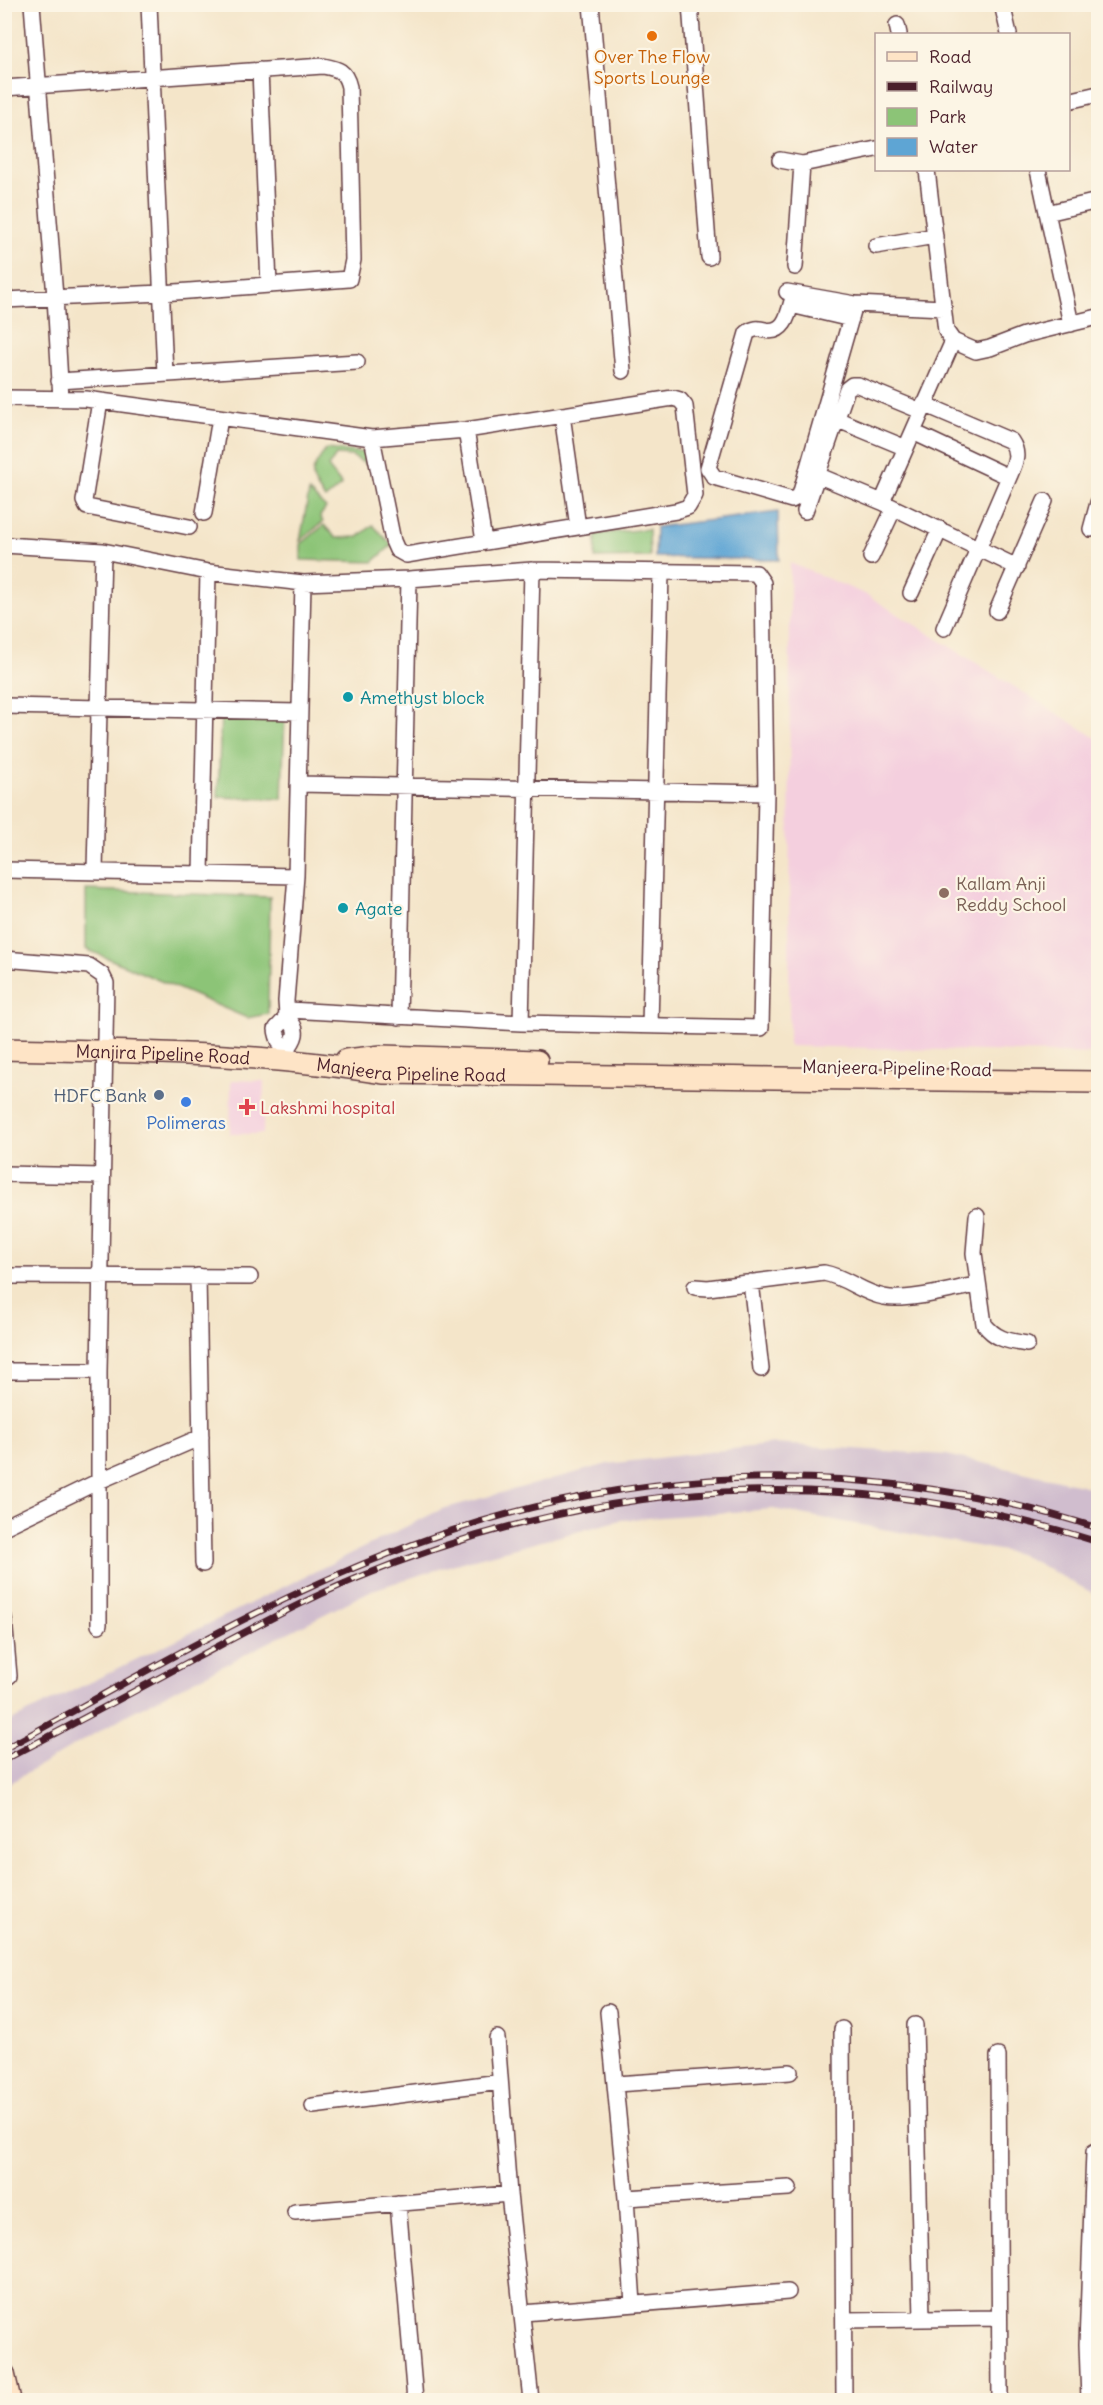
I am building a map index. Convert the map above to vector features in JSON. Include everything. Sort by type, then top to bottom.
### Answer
[{"type":"main road","name":"Manjira Pipeline Road","points":[[4,1049],[285,1055],[322,1063]]},
{"type":"main road","name":"Manjeera Pipeline Road","points":[[322,1063],[382,1056],[679,1065],[1098,1071]]},
{"type":"main road","name":"Manjeera Pipeline Road","points":[[322,1063],[383,1073],[1098,1082]]},
{"type":"main road","points":[[4,2374],[10,2400]]},
{"type":"street","points":[[33,4],[61,399]]},
{"type":"street","points":[[149,4],[165,374]]},
{"type":"street","points":[[591,4],[622,371]]},
{"type":"street","points":[[690,4],[709,257]]},
{"type":"street","points":[[1002,4],[1009,33]]},
{"type":"street","points":[[4,88],[323,66],[340,70],[346,76],[349,87],[353,260],[349,279],[162,293],[4,300]]},
{"type":"street","points":[[260,70],[269,285]]},
{"type":"street","points":[[1070,101],[1098,94]]},
{"type":"street","points":[[780,160],[802,164],[875,149]]},
{"type":"street","points":[[795,267],[802,164]]},
{"type":"street","points":[[927,171],[946,331],[953,341],[976,351],[1024,335],[1098,317]]},
{"type":"street","points":[[1038,171],[1071,324]]},
{"type":"street","points":[[1047,213],[1098,201]]},
{"type":"street","points":[[876,246],[935,236]]},
{"type":"street","points":[[853,312],[801,495],[792,500],[714,477],[708,468],[747,333],[758,328],[771,331],[781,328],[791,297],[853,312],[944,308]]},
{"type":"street","points":[[871,557],[906,448],[953,341]]},
{"type":"street","points":[[59,381],[357,362]]},
{"type":"street","points":[[805,511],[836,419],[847,390],[852,385],[923,407],[1011,441],[1016,449],[1017,459],[944,628]]},
{"type":"street","points":[[4,399],[100,401],[372,438],[466,430],[673,398],[680,400],[686,406],[694,495],[688,507],[406,555],[397,550],[393,541],[372,438]]},
{"type":"street","points":[[100,401],[84,501],[87,507],[189,527]]},
{"type":"street","points":[[562,415],[578,527]]},
{"type":"street","points":[[204,513],[220,418]]},
{"type":"street","points":[[836,419],[906,448]]},
{"type":"street","points":[[466,430],[484,541]]},
{"type":"street","points":[[913,432],[1010,477]]},
{"type":"street","points":[[817,475],[888,505],[1017,567]]},
{"type":"street","points":[[997,611],[1045,501]]},
{"type":"street","points":[[1092,529],[1098,503]]},
{"type":"street","points":[[911,593],[940,529]]},
{"type":"street","points":[[4,545],[103,551],[208,572],[303,583],[409,579],[532,570],[756,573],[763,583],[766,794],[761,1028],[521,1023],[288,1014]]},
{"type":"street","points":[[95,870],[103,551]]},
{"type":"street","points":[[521,1023],[532,570]]},
{"type":"street","points":[[201,873],[208,572]]},
{"type":"street","points":[[650,1026],[661,573]]},
{"type":"street","points":[[399,1017],[409,579]]},
{"type":"street","points":[[285,1055],[277,1041],[276,1029],[288,1014],[286,1001],[296,876],[303,583]]},
{"type":"street","points":[[4,706],[299,712]]},
{"type":"street","points":[[298,783],[766,794]]},
{"type":"street","points":[[4,870],[95,870],[296,876]]},
{"type":"street","points":[[4,959],[89,966],[102,975],[106,983],[99,1371],[99,1625]]},
{"type":"street","points":[[4,1174],[102,1176]]},
{"type":"street","points":[[977,1216],[974,1253],[984,1324],[990,1333],[1002,1340],[1027,1344]]},
{"type":"street","points":[[695,1287],[708,1288],[824,1272],[839,1275],[867,1292],[885,1298],[908,1297],[977,1285]]},
{"type":"street","points":[[4,1276],[250,1277]]},
{"type":"street","points":[[198,1276],[204,1564]]},
{"type":"street","points":[[751,1282],[761,1369]]},
{"type":"street","points":[[4,1371],[99,1371]]},
{"type":"street","points":[[4,1527],[99,1481],[201,1437]]},
{"type":"street","points":[[4,1618],[9,1676]]},
{"type":"street","points":[[608,2012],[626,2198],[633,2304]]},
{"type":"street","points":[[915,2025],[922,2319]]},
{"type":"street","points":[[842,2029],[844,2400]]},
{"type":"street","points":[[497,2038],[509,2194],[531,2400]]},
{"type":"street","points":[[998,2056],[999,2400]]},
{"type":"street","points":[[616,2084],[790,2072]]},
{"type":"street","points":[[313,2106],[500,2082]]},
{"type":"street","points":[[1089,2400],[1087,2344],[1094,2152],[1098,2150]]},
{"type":"street","points":[[626,2198],[789,2188]]},
{"type":"street","points":[[295,2212],[509,2194]]},
{"type":"street","points":[[398,2203],[415,2400]]},
{"type":"street","points":[[523,2313],[788,2292]]},
{"type":"street","points":[[844,2320],[999,2318]]},
{"type":"shaded area","name":"Kallam Anji Reddy School","points":[[790,563],[867,595],[1098,739],[1098,1054],[789,1046]]},
{"type":"shaded area","name":"Lakshmi hospital","points":[[231,1080],[264,1081],[263,1134],[230,1134]]},
{"type":"shaded area","points":[[775,1444],[947,1455],[1098,1489],[1098,1596],[1020,1554],[773,1509],[621,1520],[455,1564],[372,1590],[130,1713],[5,1786],[5,1724],[442,1509],[608,1464]]},
{"type":"green space","points":[[326,449],[378,454],[379,467],[369,466],[352,456],[336,455],[328,467],[342,485],[325,499],[315,484],[313,474]]},
{"type":"green space","points":[[309,492],[326,508],[320,516],[323,522],[300,541]]},
{"type":"green space","points":[[324,525],[336,538],[358,537],[373,525],[392,545],[373,562],[301,560],[301,544]]},
{"type":"green space","points":[[649,529],[650,557],[595,558],[596,534]]},
{"type":"green space","points":[[221,712],[285,714],[282,799],[218,797]]},
{"type":"green space","points":[[86,890],[270,897],[268,1014],[247,1018],[86,949]]},
{"type":"water","points":[[778,512],[779,560],[655,557],[656,527]]},
{"type":"railway","points":[[4,1749],[193,1646],[338,1575],[388,1554],[475,1523],[563,1501],[651,1486],[741,1478],[830,1479],[920,1487],[1009,1504],[1098,1528]]},
{"type":"railway","points":[[4,1760],[254,1627],[334,1588],[447,1545],[540,1519],[632,1501],[724,1492],[816,1491],[909,1499],[1003,1516],[1098,1542]]},
{"type":"place","name":"Over The Flow Sports Lounge","points":[[652,36]]},
{"type":"place","name":"Amethyst block","points":[[348,697]]},
{"type":"place","name":"Kallam Anji Reddy School","points":[[944,893]]},
{"type":"place","name":"Agate","points":[[343,908]]},
{"type":"place","name":"HDFC Bank","points":[[159,1095]]},
{"type":"place","name":"Polimeras","points":[[186,1102]]},
{"type":"place","name":"Lakshmi hospital","points":[[247,1107]]}]
